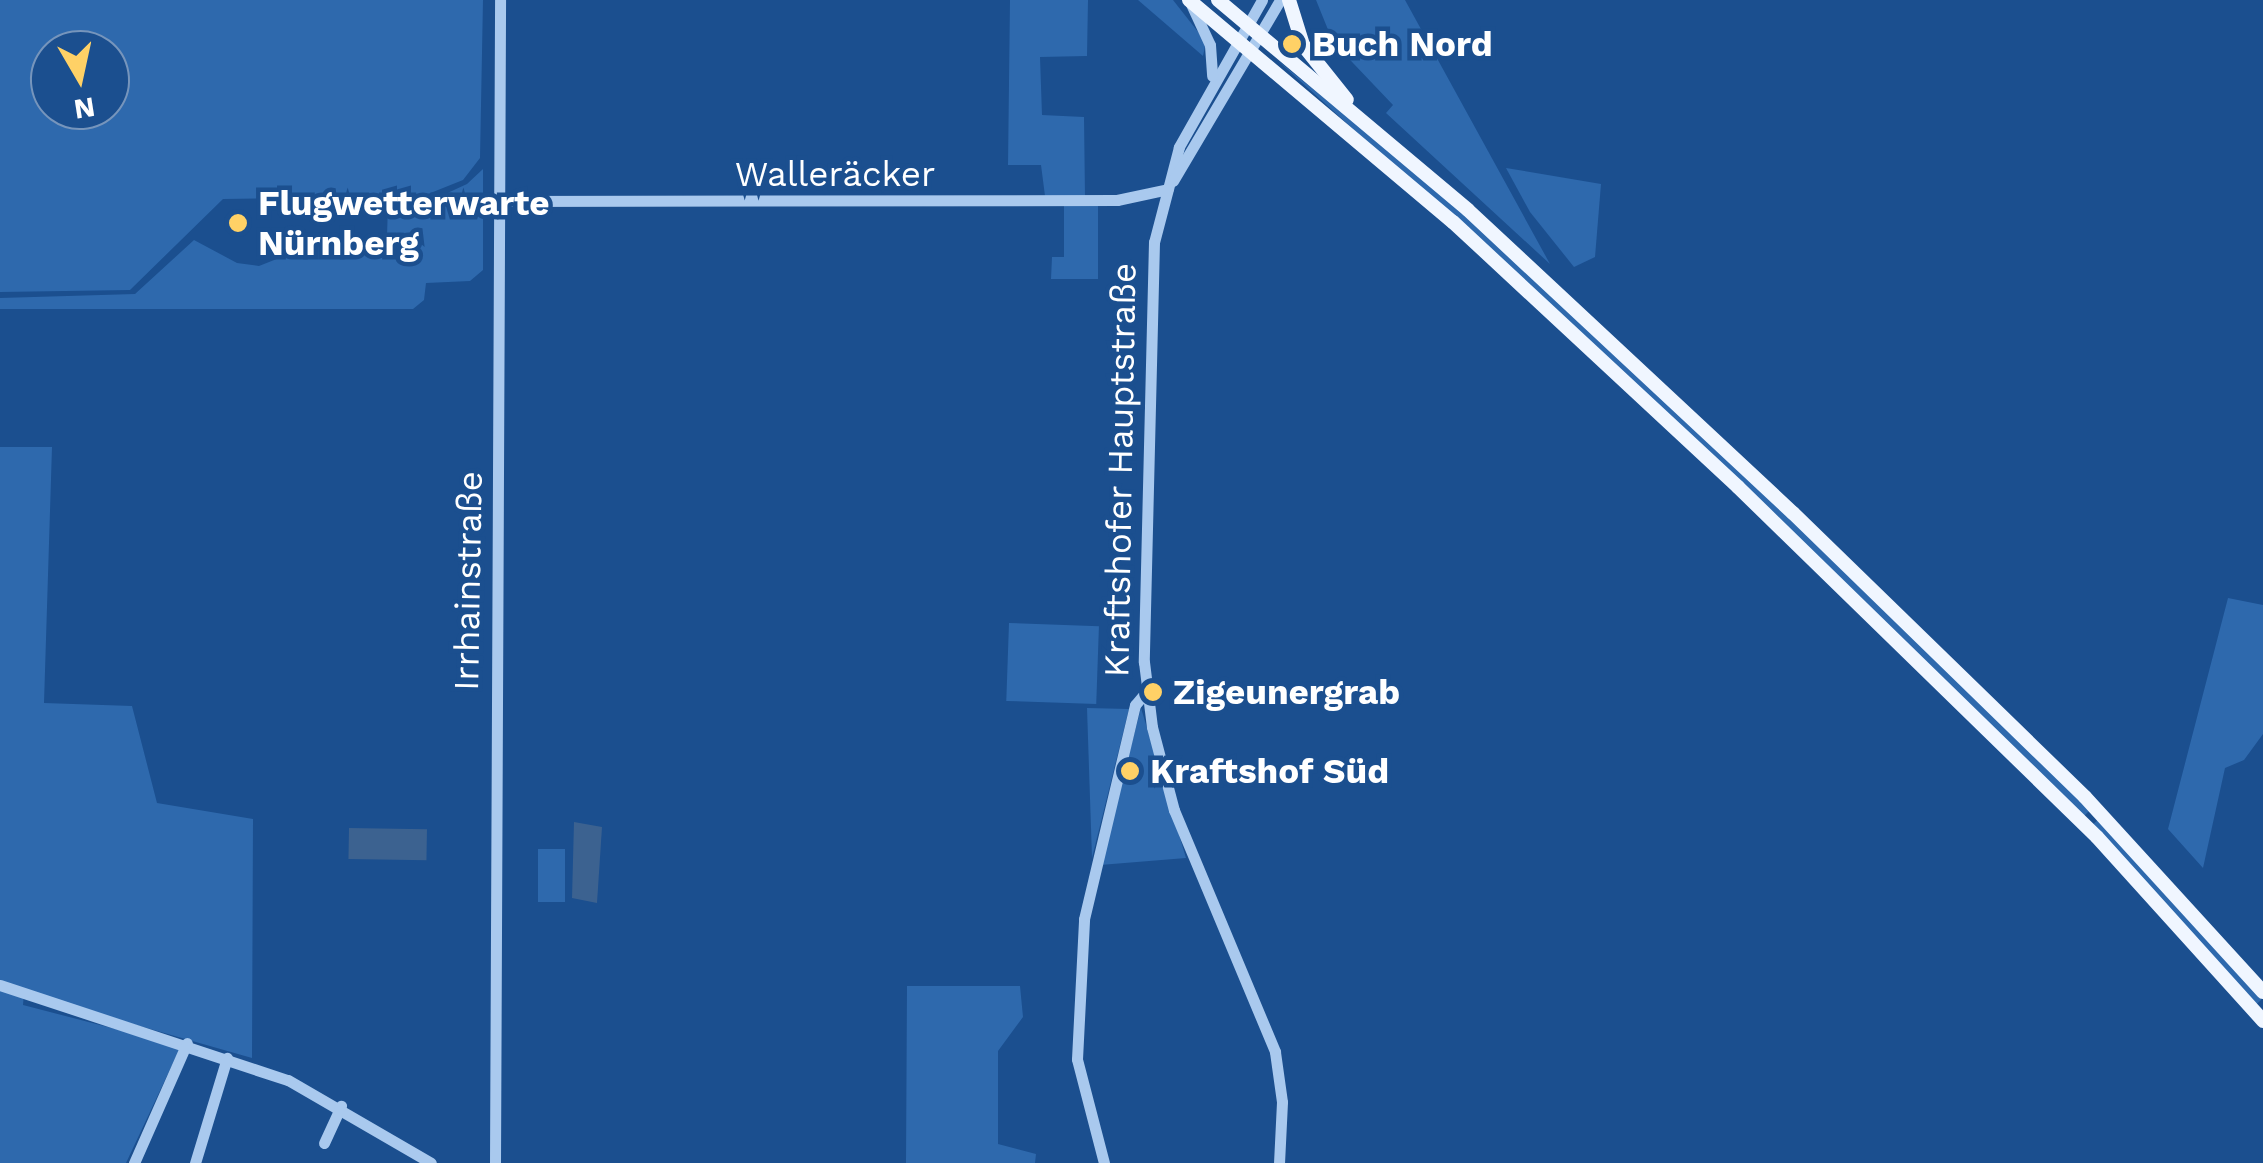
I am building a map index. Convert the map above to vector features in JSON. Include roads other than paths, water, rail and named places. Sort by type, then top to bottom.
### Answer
[{"type":"main road","points":[[1189,0],[1453,222],[1644,399],[2071,810],[2263,1021]]},
{"type":"main road","points":[[1218,0],[1358,118],[1680,407],[2085,797],[2263,992]]},
{"type":"main road","points":[[1289,0],[1303,45],[1358,118]]},
{"type":"street","name":"Irrhainstraße","points":[[495,1163],[500,0]]},
{"type":"street","points":[[1189,0],[1210,44],[1211,85]]},
{"type":"street","name":"Kraftshofer Hauptstraße","points":[[1104,1163],[1077,1060],[1084,919],[1136,705],[1146,692],[1149,278],[1175,155],[1262,0]]},
{"type":"street","name":"Kraftshofer Hauptstraße","points":[[1168,189],[1254,53],[1280,0]]},
{"type":"street","name":"Walleräcker","points":[[500,201],[1117,200],[1168,189]]},
{"type":"street","points":[[1146,692],[1174,810],[1270,1036],[1282,1102],[1279,1163]]},
{"type":"street","points":[[0,985],[37,1002],[226,1058],[341,1106],[431,1163]]},
{"type":"street","points":[[134,1163],[187,1044]]},
{"type":"street","points":[[195,1163],[226,1058]]},
{"type":"street","points":[[324,1143],[341,1106]]},
{"type":"place","name":"Buch Nord","points":[[1292,44]]},
{"type":"place","name":"Flugwetterwarte Nürnberg","points":[[238,223]]},
{"type":"place","name":"Zigeunergrab","points":[[1153,692]]},
{"type":"place","name":"Kraftshof Süd","points":[[1130,771]]}]
